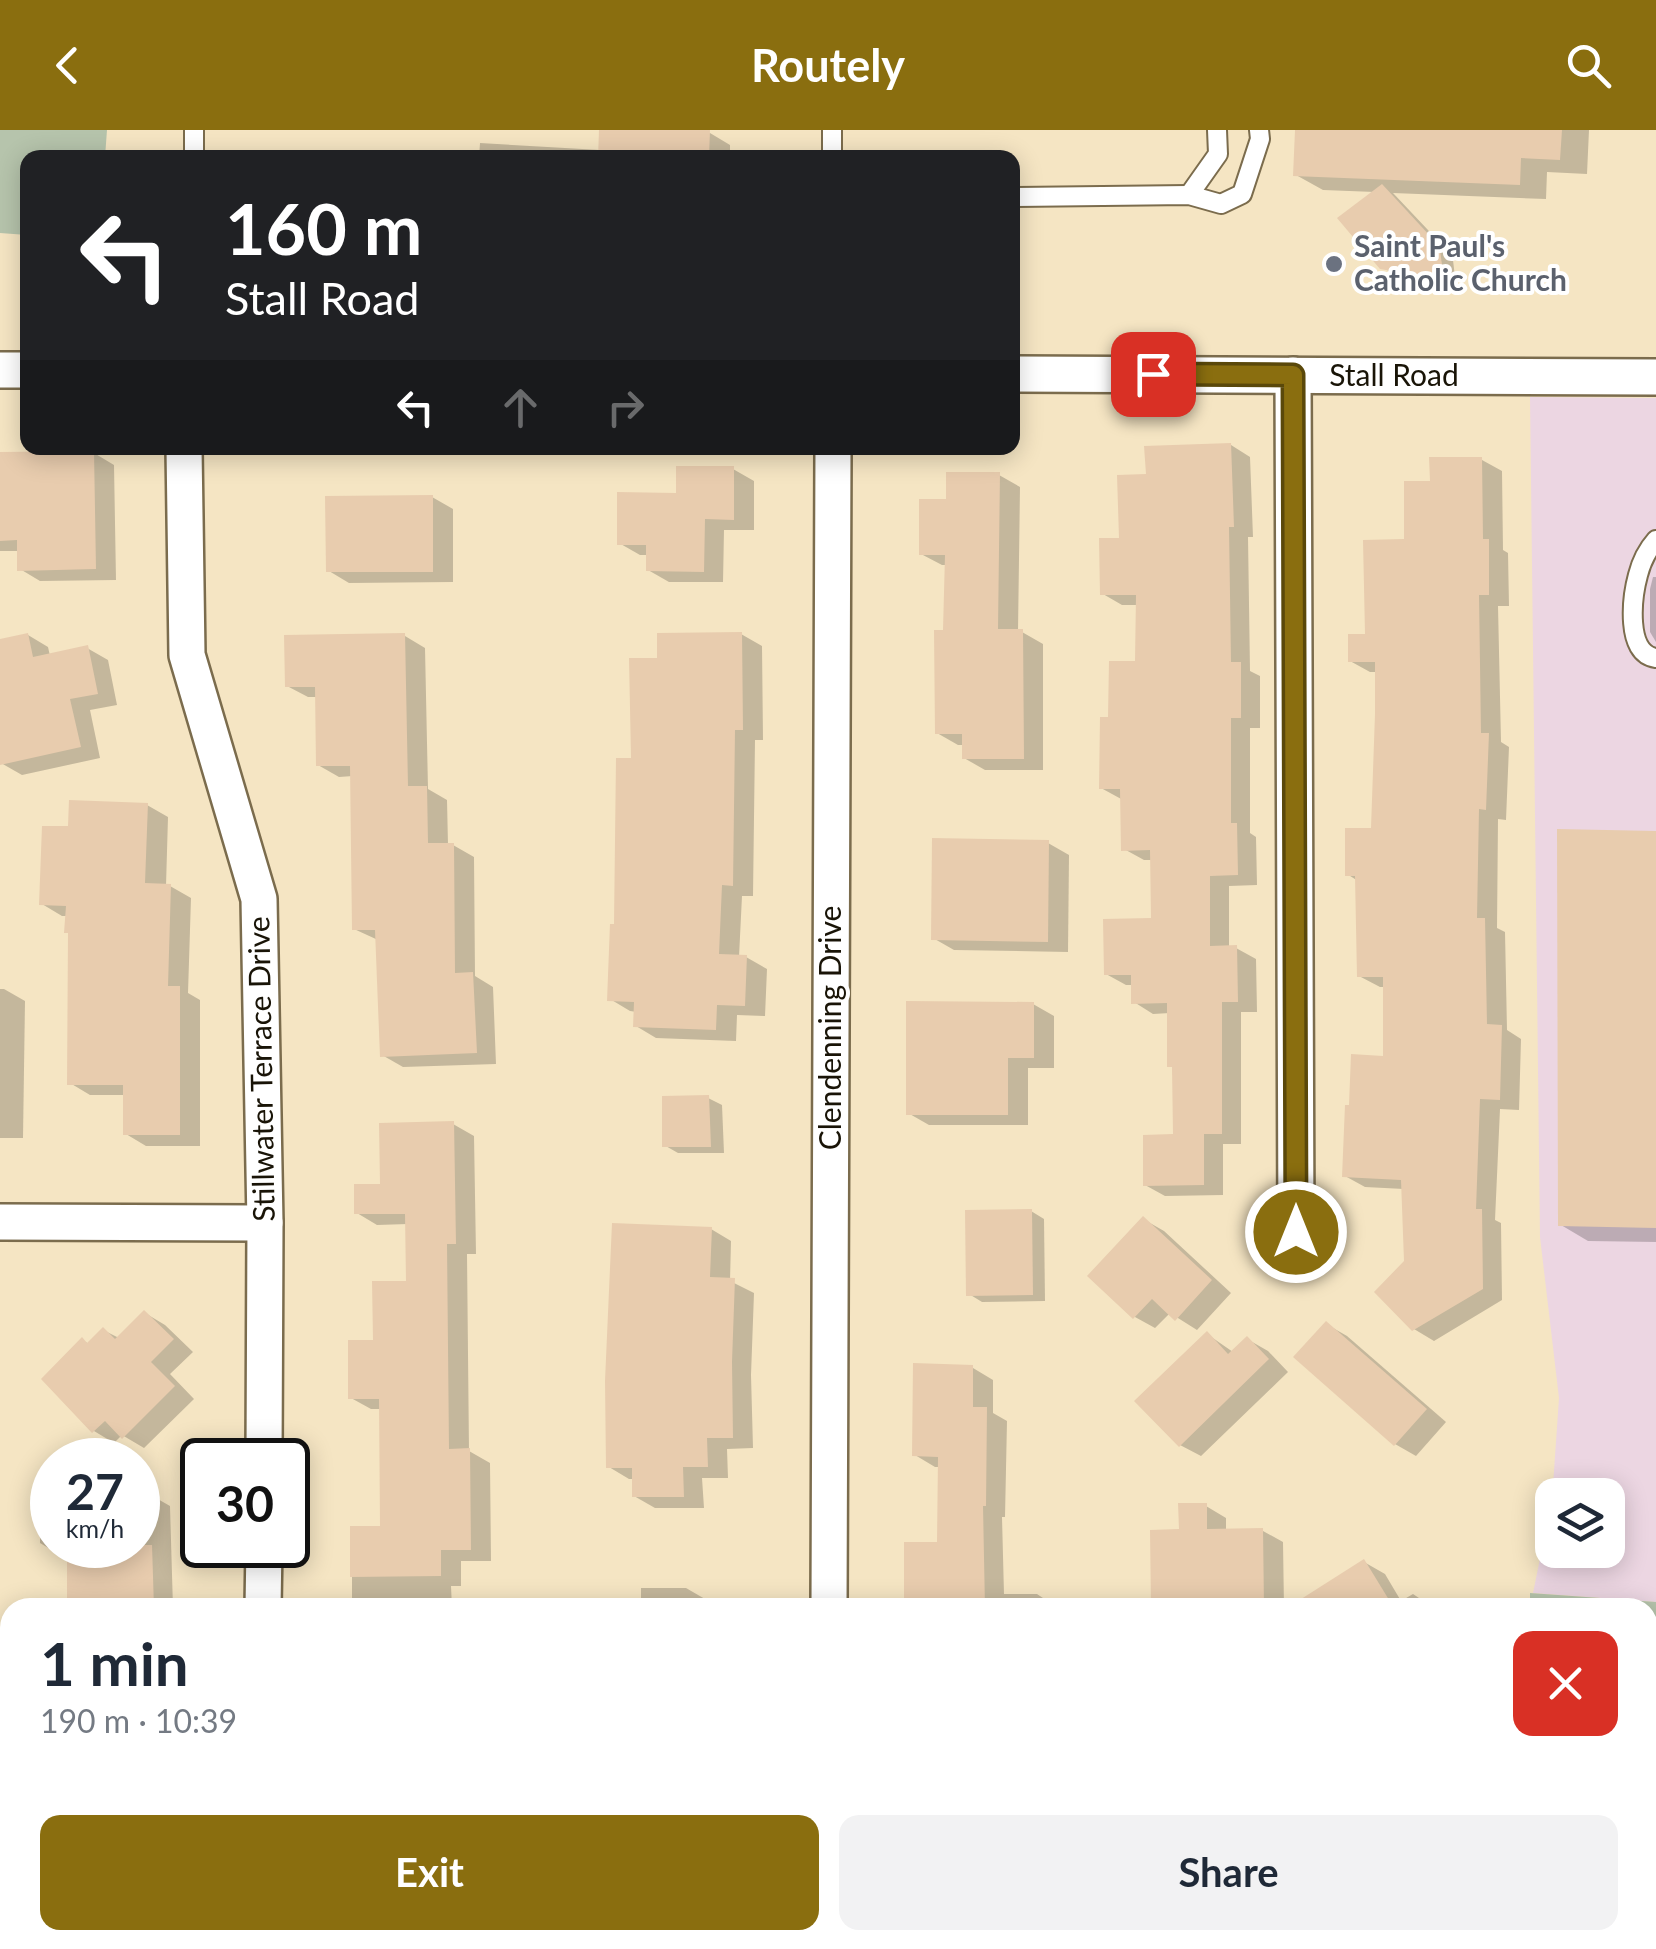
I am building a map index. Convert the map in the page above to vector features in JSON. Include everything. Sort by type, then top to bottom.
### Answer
[{"type":"street","name":"Stall Road","points":[[1020,374],[1656,377]]},
{"type":"street","points":[[1293,375],[1296,1232]]},
{"type":"street","name":"Stillwater Terrace Drive","points":[[184,455],[186,655],[259,900],[264,1438]]},
{"type":"street","name":"Clendenning Drive","points":[[829,1598],[833,455]]},
{"type":"street","points":[[0,1222],[265,1223]]},
{"type":"street","points":[[263,1598],[264,1568]]},
{"type":"lane","points":[[1189,195],[1218,154],[1218,130]]},
{"type":"lane","points":[[1020,197],[1189,195],[1221,204],[1242,194],[1260,139],[1259,130]]},
{"type":"lane","points":[[1656,540],[1638,572],[1633,602],[1634,633],[1642,652],[1656,658]]},
{"type":"shaded area","points":[[1530,397],[1656,398],[1656,1598],[1533,1593],[1538,1568],[1625,1568],[1625,1478],[1553,1478],[1559,1398],[1540,1237]]},
{"type":"green space","points":[[0,130],[107,130],[106,150],[20,150],[20,234],[0,233]]},
{"type":"green space","points":[[1530,1593],[1600,1598],[1530,1598]]},
{"type":"building","points":[[599,130],[710,130],[709,150],[598,150]]},
{"type":"building","points":[[1295,130],[1562,130],[1560,160],[1521,158],[1520,185],[1293,176]]},
{"type":"building","points":[[1382,184],[1440,250],[1444,280],[1380,269],[1337,218]]},
{"type":"building","points":[[1231,443],[1231,662],[1241,662],[1241,718],[1231,718],[1231,823],[1237,823],[1238,875],[1210,876],[1210,946],[1237,945],[1238,1002],[1222,1002],[1222,1134],[1204,1134],[1204,1185],[1143,1186],[1143,1135],[1173,1134],[1172,1067],[1167,1067],[1167,1003],[1131,1004],[1131,975],[1104,975],[1103,919],[1151,918],[1150,850],[1121,851],[1120,789],[1099,789],[1100,717],[1108,717],[1109,661],[1135,661],[1136,595],[1100,595],[1099,538],[1119,538],[1117,475],[1146,474],[1144,446]]},
{"type":"building","points":[[0,452],[94,455],[96,569],[17,571],[17,540],[0,541]]},
{"type":"building","points":[[1429,457],[1482,457],[1483,539],[1489,539],[1489,595],[1479,595],[1481,733],[1489,733],[1486,810],[1479,809],[1477,918],[1485,918],[1487,1024],[1502,1025],[1500,1100],[1480,1099],[1476,1209],[1482,1209],[1483,1289],[1412,1331],[1374,1292],[1404,1261],[1401,1180],[1342,1177],[1351,1054],[1383,1056],[1383,977],[1357,977],[1355,876],[1345,876],[1345,828],[1371,828],[1375,662],[1348,662],[1348,634],[1365,634],[1363,540],[1404,539],[1404,481],[1430,481]]},
{"type":"building","points":[[676,466],[734,466],[734,520],[705,519],[704,572],[646,571],[646,545],[617,545],[617,492],[676,493]]},
{"type":"building","points":[[946,472],[1000,472],[998,629],[1023,629],[1024,759],[962,759],[962,734],[935,734],[934,630],[943,630],[945,555],[919,555],[919,499],[946,499]]},
{"type":"building","points":[[433,495],[433,572],[326,572],[325,496]]},
{"type":"building","points":[[742,632],[743,730],[735,730],[733,886],[722,885],[719,954],[747,955],[745,1006],[717,1005],[716,1030],[633,1027],[634,1002],[607,1001],[610,924],[614,924],[616,758],[631,758],[629,658],[657,658],[657,633]]},
{"type":"building","points":[[28,633],[33,657],[88,645],[98,694],[70,699],[81,747],[0,765],[0,639]]},
{"type":"building","points":[[405,633],[408,786],[427,786],[428,843],[454,843],[455,973],[473,972],[477,1053],[380,1057],[375,930],[352,930],[350,766],[316,766],[315,687],[285,687],[284,635]]},
{"type":"building","points":[[69,800],[148,803],[145,883],[171,884],[168,986],[180,986],[180,1135],[123,1135],[123,1085],[67,1085],[66,906],[39,905],[42,826],[68,826]]},
{"type":"building","points":[[1557,829],[1656,831],[1656,1228],[1558,1226]]},
{"type":"building","points":[[932,838],[1049,840],[1048,942],[931,940]]},
{"type":"building","points":[[906,1001],[1034,1002],[1034,1058],[1008,1058],[1008,1115],[906,1115]]},
{"type":"building","points":[[709,1095],[711,1147],[662,1147],[662,1096]]},
{"type":"building","points":[[454,1121],[456,1244],[447,1244],[449,1449],[470,1448],[471,1550],[441,1550],[441,1576],[350,1577],[350,1526],[380,1526],[379,1399],[348,1399],[348,1340],[373,1340],[372,1281],[406,1281],[405,1214],[354,1214],[354,1184],[380,1184],[379,1123]]},
{"type":"building","points":[[1032,1209],[1033,1295],[966,1296],[965,1210]]},
{"type":"building","points":[[1143,1216],[1212,1280],[1175,1321],[1152,1299],[1133,1319],[1087,1276]]},
{"type":"building","points":[[612,1223],[712,1227],[710,1277],[735,1278],[733,1438],[707,1438],[708,1467],[683,1467],[684,1497],[632,1497],[632,1468],[606,1468],[605,1381]]},
{"type":"building","points":[[144,1310],[174,1339],[151,1362],[175,1386],[123,1438],[105,1421],[92,1433],[41,1379],[82,1337],[87,1343],[103,1327],[115,1339]]},
{"type":"building","points":[[1326,1321],[1427,1409],[1394,1446],[1293,1357]]},
{"type":"building","points":[[1207,1331],[1228,1354],[1247,1336],[1269,1359],[1179,1447],[1134,1401]]},
{"type":"building","points":[[913,1363],[973,1365],[973,1407],[987,1407],[985,1598],[904,1598],[904,1542],[937,1542],[938,1457],[912,1456]]},
{"type":"building","points":[[1178,1503],[1207,1503],[1207,1529],[1263,1528],[1264,1598],[1151,1598],[1150,1530],[1179,1529]]},
{"type":"building","points":[[1364,1559],[1388,1598],[1303,1598]]},
{"type":"building","points":[[67,1568],[153,1568],[154,1598],[67,1598]]},
{"type":"place","name":"Saint Paul's Catholic Church","points":[[1334,264]]},
{"type":"route","points":[[1153,374],[1293,375],[1296,1232]]}]
